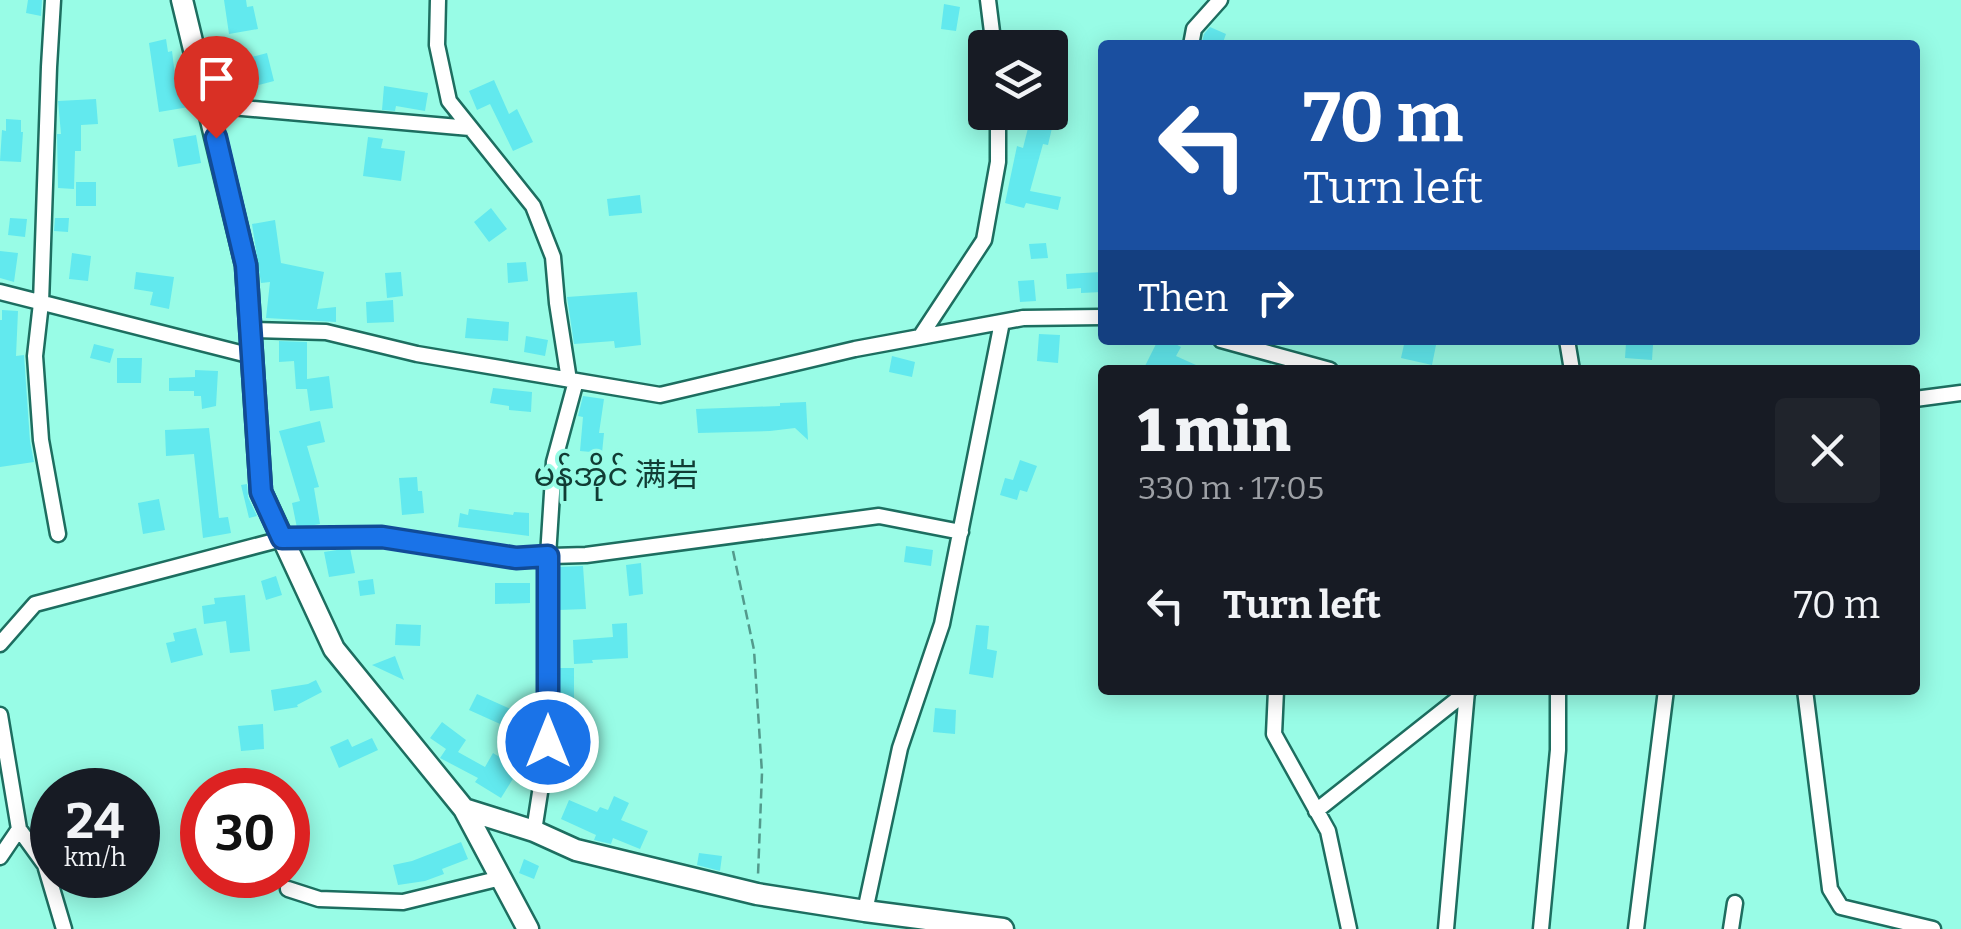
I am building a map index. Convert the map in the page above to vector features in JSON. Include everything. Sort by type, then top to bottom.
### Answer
[{"type":"main road","points":[[182,0],[246,265],[261,492],[334,650],[464,809],[528,929]]},
{"type":"main road","points":[[464,809],[534,831],[576,850],[757,894],[1003,929]]},
{"type":"street","points":[[54,0],[48,67],[41,303],[35,356],[41,440],[58,534]]},
{"type":"street","points":[[438,0],[438,45],[448,101],[533,206],[554,257],[558,303],[573,381],[554,462],[548,556],[548,742],[534,831]]},
{"type":"street","points":[[988,0],[992,30]]},
{"type":"street","points":[[1192,40],[1194,29],[1220,0]]},
{"type":"street","points":[[208,106],[470,128]]},
{"type":"street","points":[[920,337],[984,240],[998,162],[998,130]]},
{"type":"street","points":[[0,292],[252,356]]},
{"type":"street","points":[[250,330],[326,332],[417,354],[660,395],[855,349],[1023,318],[1098,318]]},
{"type":"street","points":[[865,911],[900,748],[942,624],[1002,322]]},
{"type":"street","points":[[1239,345],[1312,365]]},
{"type":"street","points":[[1920,398],[1961,393]]},
{"type":"street","points":[[0,644],[36,604],[282,538],[382,537],[516,558],[586,555],[879,516],[960,532]]},
{"type":"street","points":[[1276,695],[1274,734],[1328,831],[1349,929]]},
{"type":"street","points":[[1316,810],[1462,695]]},
{"type":"street","points":[[1446,929],[1468,695]]},
{"type":"street","points":[[1541,929],[1558,750],[1558,695]]},
{"type":"street","points":[[1636,929],[1665,695]]},
{"type":"street","points":[[1806,695],[1830,889],[1841,907],[1934,929]]},
{"type":"street","points":[[0,715],[19,829],[44,866],[64,929]]},
{"type":"street","points":[[0,857],[19,829]]},
{"type":"street","points":[[310,896],[403,902],[501,878]]},
{"type":"street","points":[[1731,929],[1735,903]]},
{"type":"path","points":[[730,535],[754,650],[762,773],[757,894]]},
{"type":"building","points":[[28,0],[42,0],[41,16],[26,13]]},
{"type":"building","points":[[224,0],[246,0],[247,7],[253,6],[258,29],[229,34]]},
{"type":"building","points":[[944,4],[960,7],[956,31],[941,29]]},
{"type":"building","points":[[1210,27],[1226,34],[1224,40],[1202,40]]},
{"type":"building","points":[[166,39],[175,75],[184,74],[189,107],[159,112],[149,43]]},
{"type":"building","points":[[267,53],[274,81],[251,87],[244,59]]},
{"type":"building","points":[[494,80],[509,114],[517,109],[533,142],[513,151],[490,104],[477,110],[469,91]]},
{"type":"building","points":[[384,86],[428,93],[425,111],[396,106],[395,111],[382,110]]},
{"type":"building","points":[[96,99],[98,124],[81,125],[81,151],[75,151],[74,189],[58,188],[58,101]]},
{"type":"building","points":[[6,119],[21,120],[21,162],[0,161]]},
{"type":"building","points":[[1028,130],[1052,130],[1048,145],[1043,144],[1030,191],[1061,197],[1058,210],[1005,203],[1017,146],[1023,148]]},
{"type":"building","points":[[196,135],[201,163],[178,167],[173,139]]},
{"type":"building","points":[[368,137],[383,139],[381,148],[405,151],[401,181],[363,176]]},
{"type":"building","points":[[76,182],[96,182],[96,206],[76,206]]},
{"type":"building","points":[[640,195],[642,213],[609,216],[607,199]]},
{"type":"building","points":[[491,208],[507,229],[489,242],[474,222]]},
{"type":"building","points":[[10,218],[27,219],[25,237],[8,235]]},
{"type":"building","points":[[55,218],[69,218],[68,232],[54,231]]},
{"type":"building","points":[[275,220],[281,263],[324,272],[317,309],[336,307],[336,322],[266,318],[270,282],[261,283],[252,224]]},
{"type":"building","points":[[1046,243],[1048,258],[1031,259],[1029,244]]},
{"type":"building","points":[[0,251],[18,253],[14,282],[0,278]]},
{"type":"building","points":[[72,253],[91,256],[88,281],[69,279]]},
{"type":"building","points":[[526,262],[528,281],[508,283],[507,263]]},
{"type":"building","points":[[136,272],[174,277],[169,309],[150,305],[153,292],[134,289]]},
{"type":"building","points":[[401,272],[403,296],[387,298],[385,273]]},
{"type":"building","points":[[1098,272],[1098,292],[1067,289],[1066,274]]},
{"type":"building","points":[[1034,280],[1036,301],[1020,302],[1018,281]]},
{"type":"building","points":[[637,292],[641,345],[615,348],[614,341],[574,344],[567,297]]},
{"type":"building","points":[[393,300],[394,322],[367,323],[366,302]]},
{"type":"building","points":[[2,310],[18,311],[16,356],[24,355],[34,462],[0,467],[0,320]]},
{"type":"building","points":[[467,318],[509,322],[508,341],[465,338]]},
{"type":"building","points":[[1039,334],[1060,335],[1058,363],[1037,361]]},
{"type":"building","points":[[526,336],[548,340],[545,356],[524,352]]},
{"type":"building","points":[[279,341],[307,342],[307,379],[329,376],[333,408],[310,411],[307,389],[296,389],[294,361],[279,362]]},
{"type":"building","points":[[94,344],[114,349],[110,363],[90,358]]},
{"type":"building","points":[[1156,345],[1177,345],[1181,347],[1176,356],[1196,365],[1146,365]]},
{"type":"building","points":[[1404,345],[1436,345],[1432,365],[1401,358]]},
{"type":"building","points":[[1626,345],[1653,345],[1652,360],[1625,358]]},
{"type":"building","points":[[892,356],[915,362],[912,377],[889,372]]},
{"type":"building","points":[[117,358],[142,358],[141,383],[117,383]]},
{"type":"building","points":[[195,370],[218,371],[216,406],[202,409],[201,396],[194,396],[194,391],[169,391],[169,378],[195,377]]},
{"type":"building","points":[[493,388],[532,392],[531,412],[490,403]]},
{"type":"building","points":[[583,396],[604,399],[599,433],[604,433],[602,453],[580,451],[583,417],[578,416]]},
{"type":"building","points":[[806,402],[808,440],[795,428],[698,433],[696,409]]},
{"type":"building","points":[[320,421],[325,442],[307,446],[319,487],[314,488],[320,524],[297,528],[292,503],[300,501],[279,431]]},
{"type":"building","points":[[209,428],[219,518],[228,517],[231,533],[203,538],[194,454],[166,456],[165,430]]},
{"type":"building","points":[[1020,460],[1037,466],[1027,492],[1020,490],[1017,500],[1000,495],[1005,478],[1013,480]]},
{"type":"building","points":[[417,477],[424,513],[402,515],[399,478]]},
{"type":"building","points":[[247,484],[257,516],[249,518],[241,485]]},
{"type":"building","points":[[159,499],[165,530],[143,534],[138,503]]},
{"type":"building","points":[[469,509],[513,515],[529,513],[529,536],[458,527],[460,513],[468,515]]},
{"type":"building","points":[[906,546],[933,550],[931,566],[904,562]]},
{"type":"building","points":[[350,548],[355,573],[329,577],[324,552]]},
{"type":"building","points":[[641,563],[643,594],[629,596],[626,565]]},
{"type":"building","points":[[583,566],[586,609],[559,610],[559,567]]},
{"type":"building","points":[[276,576],[282,595],[266,600],[261,581]]},
{"type":"building","points":[[373,579],[375,594],[360,596],[358,581]]},
{"type":"building","points":[[495,583],[530,583],[530,603],[495,604]]},
{"type":"building","points":[[245,595],[250,651],[230,653],[226,621],[204,624],[202,606],[215,604],[214,598]]},
{"type":"building","points":[[627,623],[628,658],[574,664],[573,640],[613,637],[612,624]]},
{"type":"building","points":[[396,624],[421,625],[420,646],[395,645]]},
{"type":"building","points":[[976,625],[989,626],[987,649],[997,651],[993,678],[969,674]]},
{"type":"building","points":[[196,628],[203,655],[171,663],[166,643],[175,641],[173,633]]},
{"type":"building","points":[[395,656],[404,680],[372,665]]},
{"type":"building","points":[[559,668],[574,668],[574,720],[559,720]]},
{"type":"building","points":[[316,680],[322,692],[298,707],[274,711],[271,690]]},
{"type":"building","points":[[477,694],[517,712],[509,728],[469,710]]},
{"type":"building","points":[[935,708],[956,710],[955,734],[933,732]]},
{"type":"building","points":[[442,722],[466,740],[458,752],[485,767],[493,753],[519,769],[501,798],[475,782],[478,778],[440,758],[446,749],[430,738]]},
{"type":"building","points":[[263,724],[264,749],[241,751],[238,726]]},
{"type":"building","points":[[372,738],[378,750],[339,768],[330,747],[348,739],[352,747]]},
{"type":"building","points":[[614,796],[629,803],[621,820],[648,831],[640,849],[613,838],[611,844],[594,840],[596,835],[561,819],[569,800],[597,812],[600,807],[608,810]]},
{"type":"building","points":[[461,842],[468,859],[442,869],[444,874],[398,885],[393,865]]},
{"type":"building","points":[[699,853],[722,856],[720,871],[697,865]]},
{"type":"building","points":[[524,859],[539,866],[534,879],[519,873]]},
{"type":"district","name":"မန်အိုင် 满岩","points":[[616,475]]},
{"type":"route","points":[[216,138],[246,265],[261,492],[282,538],[382,537],[516,558],[548,556],[548,742]]}]
